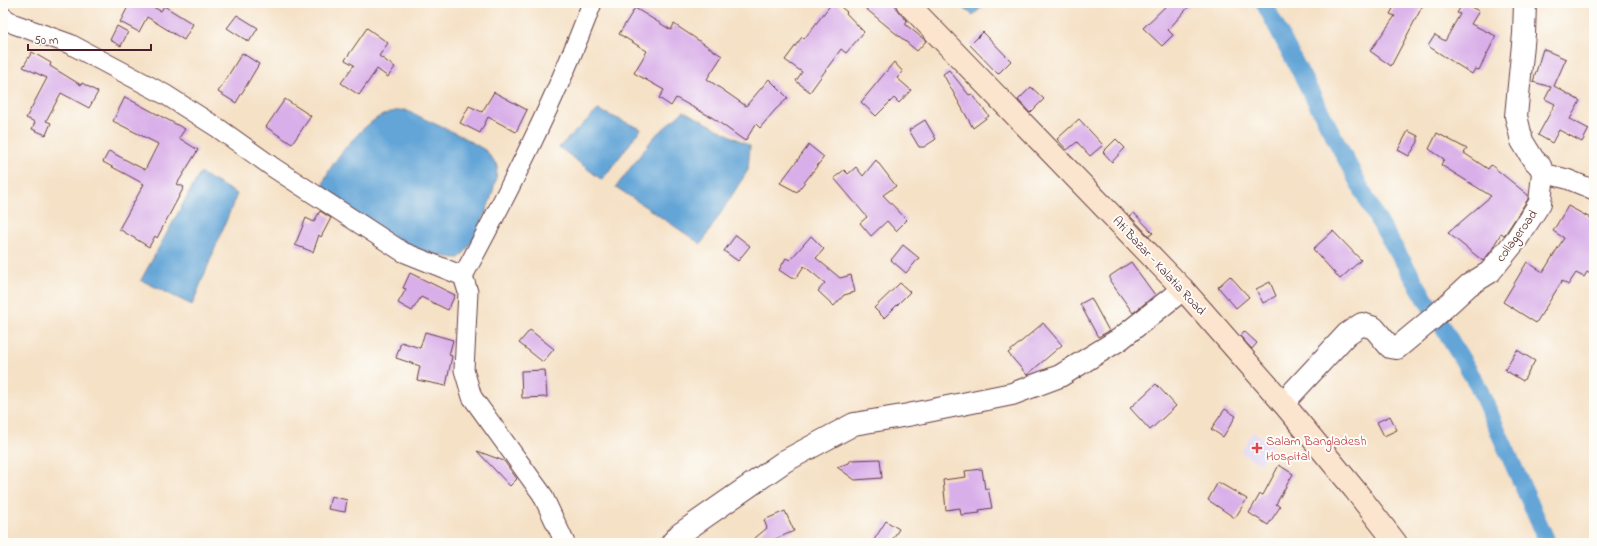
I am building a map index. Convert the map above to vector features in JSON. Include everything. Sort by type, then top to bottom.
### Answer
[{"type":"main road","name":"Ati Bazar - Kalatia Road","points":[[906,3],[1183,289],[1283,404],[1355,490],[1396,543]]},
{"type":"street","points":[[565,543],[542,494],[472,397],[464,370],[468,292],[463,276],[513,183],[578,41],[592,3]]},
{"type":"street","points":[[1525,3],[1524,34],[1516,116],[1522,141],[1533,159],[1540,166],[1543,173],[1567,179],[1594,190]]},
{"type":"street","points":[[3,17],[14,24],[70,44],[166,94],[218,128],[274,168],[402,252],[463,276]]},
{"type":"street","name":"collageroad","points":[[1283,404],[1347,334],[1355,328],[1362,324],[1374,328],[1390,347],[1397,348],[1461,293],[1490,272],[1533,216],[1540,203],[1543,173]]},
{"type":"street","points":[[672,543],[680,534],[785,460],[854,424],[908,416],[1012,394],[1060,376],[1120,339],[1183,289]]},
{"type":"shaded area","name":"Salam Bangladesh Hospital","points":[[1253,432],[1273,444],[1260,464],[1241,452]]},
{"type":"water","points":[[956,3],[987,3],[973,15]]},
{"type":"water","points":[[405,110],[459,135],[485,150],[497,165],[494,187],[485,215],[466,251],[459,258],[442,256],[424,251],[406,243],[370,223],[323,191],[328,173],[335,162],[363,129],[379,117],[395,111]]},
{"type":"water","points":[[598,110],[641,129],[602,180],[559,147]]},
{"type":"water","points":[[684,111],[750,146],[748,170],[701,244],[616,187],[654,137]]},
{"type":"water","points":[[200,173],[237,194],[192,305],[141,280]]},
{"type":"building","points":[[130,3],[145,3],[161,11],[164,6],[193,24],[184,40],[147,17],[139,32],[120,22]]},
{"type":"building","points":[[832,3],[836,3],[847,12],[846,13],[864,32],[846,53],[841,49],[810,92],[796,81],[802,72],[785,60],[802,37],[804,39]]},
{"type":"building","points":[[859,3],[895,3],[898,11],[907,21],[905,24],[926,41],[917,51]]},
{"type":"building","points":[[1169,3],[1192,3],[1168,30],[1173,35],[1162,46],[1143,28]]},
{"type":"building","points":[[1396,3],[1424,3],[1391,66],[1370,51],[1395,16],[1390,14]]},
{"type":"building","points":[[1463,3],[1479,11],[1471,24],[1496,36],[1479,70],[1475,69],[1472,74],[1428,46],[1435,35],[1445,41],[1460,14],[1457,13]]},
{"type":"building","points":[[635,8],[671,30],[674,24],[722,56],[707,79],[746,106],[769,79],[788,98],[775,110],[760,128],[756,124],[745,141],[713,118],[676,98],[671,106],[659,98],[664,90],[634,73],[647,51],[619,34]]},
{"type":"building","points":[[237,15],[258,28],[249,42],[227,28]]},
{"type":"building","points":[[117,26],[128,32],[121,46],[110,40]]},
{"type":"building","points":[[367,28],[388,43],[379,56],[395,67],[388,77],[377,69],[359,95],[341,83],[354,65],[345,60]]},
{"type":"building","points":[[983,32],[1011,61],[998,74],[970,45]]},
{"type":"building","points":[[1543,49],[1566,59],[1554,86],[1580,101],[1570,119],[1589,129],[1582,142],[1559,130],[1552,143],[1538,135],[1555,104],[1545,99],[1551,87],[1533,82]]},
{"type":"building","points":[[32,52],[51,63],[50,66],[81,85],[82,83],[98,92],[89,108],[61,93],[46,121],[51,123],[46,135],[32,129],[35,122],[26,118],[47,78],[23,67]]},
{"type":"building","points":[[242,53],[259,64],[236,103],[218,92]]},
{"type":"building","points":[[894,62],[903,72],[897,78],[911,90],[899,103],[894,98],[876,116],[861,102]]},
{"type":"building","points":[[949,70],[969,95],[972,94],[989,116],[973,128],[943,74]]},
{"type":"building","points":[[1031,87],[1044,99],[1030,113],[1018,100]]},
{"type":"building","points":[[494,92],[527,110],[516,132],[488,117],[480,133],[460,123],[469,106],[482,112]]},
{"type":"building","points":[[125,97],[185,129],[179,138],[198,150],[177,184],[184,187],[157,238],[155,236],[149,247],[119,229],[144,184],[103,162],[109,151],[145,170],[158,144],[113,121]]},
{"type":"building","points":[[285,99],[311,116],[292,144],[266,127]]},
{"type":"building","points":[[1079,119],[1103,145],[1090,156],[1077,142],[1067,150],[1057,139]]},
{"type":"building","points":[[925,120],[936,139],[924,147],[919,147],[909,130]]},
{"type":"building","points":[[1408,131],[1418,136],[1418,142],[1409,156],[1398,150]]},
{"type":"building","points":[[1437,133],[1467,149],[1464,153],[1488,169],[1491,165],[1528,195],[1528,199],[1506,233],[1504,235],[1501,233],[1491,251],[1483,261],[1448,233],[1491,196],[1441,165],[1444,159],[1429,149]]},
{"type":"building","points":[[1116,139],[1125,148],[1112,162],[1103,152]]},
{"type":"building","points":[[809,145],[824,157],[797,192],[780,183]]},
{"type":"building","points":[[876,160],[896,186],[883,195],[907,220],[896,231],[887,221],[871,236],[860,223],[867,217],[834,178],[844,170],[848,174],[856,167],[863,176]]},
{"type":"building","points":[[1568,206],[1594,220],[1594,276],[1587,272],[1584,277],[1576,273],[1568,285],[1562,281],[1536,323],[1503,302],[1527,262],[1543,272],[1564,238],[1553,231]]},
{"type":"building","points":[[320,211],[331,218],[321,237],[319,235],[313,252],[295,245],[306,218],[314,222]]},
{"type":"building","points":[[1134,213],[1153,233],[1149,236],[1130,216]]},
{"type":"building","points":[[1333,231],[1361,260],[1340,279],[1313,249]]},
{"type":"building","points":[[736,235],[750,246],[738,261],[724,251]]},
{"type":"building","points":[[811,236],[824,249],[816,258],[840,278],[851,275],[855,292],[844,295],[834,306],[818,291],[825,283],[804,266],[796,278],[791,278],[779,270],[786,258],[790,260]]},
{"type":"building","points":[[903,245],[919,258],[906,273],[891,260]]},
{"type":"building","points":[[1131,262],[1155,295],[1133,313],[1110,281],[1110,276]]},
{"type":"building","points":[[410,273],[455,295],[448,310],[421,297],[412,311],[398,303],[406,289],[403,288]]},
{"type":"building","points":[[1230,276],[1249,297],[1236,308],[1218,287]]},
{"type":"building","points":[[1270,282],[1276,296],[1263,303],[1256,289]]},
{"type":"building","points":[[900,283],[910,292],[884,318],[874,308]]},
{"type":"building","points":[[1091,298],[1109,331],[1098,337],[1080,304]]},
{"type":"building","points":[[1043,323],[1062,345],[1027,375],[1008,353]]},
{"type":"building","points":[[530,330],[554,349],[543,362],[519,343]]},
{"type":"building","points":[[1244,331],[1257,343],[1252,349],[1240,336]]},
{"type":"building","points":[[425,332],[453,340],[449,355],[452,356],[446,386],[417,380],[420,366],[396,358],[401,342],[420,348]]},
{"type":"building","points":[[1517,350],[1535,361],[1523,381],[1505,370]]},
{"type":"building","points":[[545,370],[547,397],[522,398],[521,371]]},
{"type":"building","points":[[1156,384],[1176,406],[1150,430],[1130,408]]},
{"type":"building","points":[[1225,409],[1236,416],[1223,437],[1211,429]]},
{"type":"building","points":[[1390,416],[1397,430],[1384,436],[1377,422]]},
{"type":"building","points":[[477,451],[504,461],[517,479],[510,486]]},
{"type":"building","points":[[880,459],[882,478],[855,480],[837,467],[849,463],[851,460]]},
{"type":"building","points":[[1279,465],[1293,474],[1276,504],[1280,507],[1268,525],[1249,513],[1260,494],[1263,495]]},
{"type":"building","points":[[982,469],[985,489],[988,488],[992,508],[979,510],[980,513],[961,515],[960,508],[946,510],[943,480],[966,477],[965,471]]},
{"type":"building","points":[[1218,482],[1247,499],[1235,518],[1208,500]]},
{"type":"building","points":[[331,496],[347,500],[345,512],[328,509]]},
{"type":"building","points":[[785,511],[794,531],[766,543],[749,543],[767,528],[764,520]]},
{"type":"building","points":[[886,521],[899,529],[890,543],[872,543]]},
{"type":"waterway","points":[[1264,3],[1375,215],[1477,384],[1548,543]]},
{"type":"place","name":"Salam Bangladesh Hospital","points":[[1257,448]]}]
